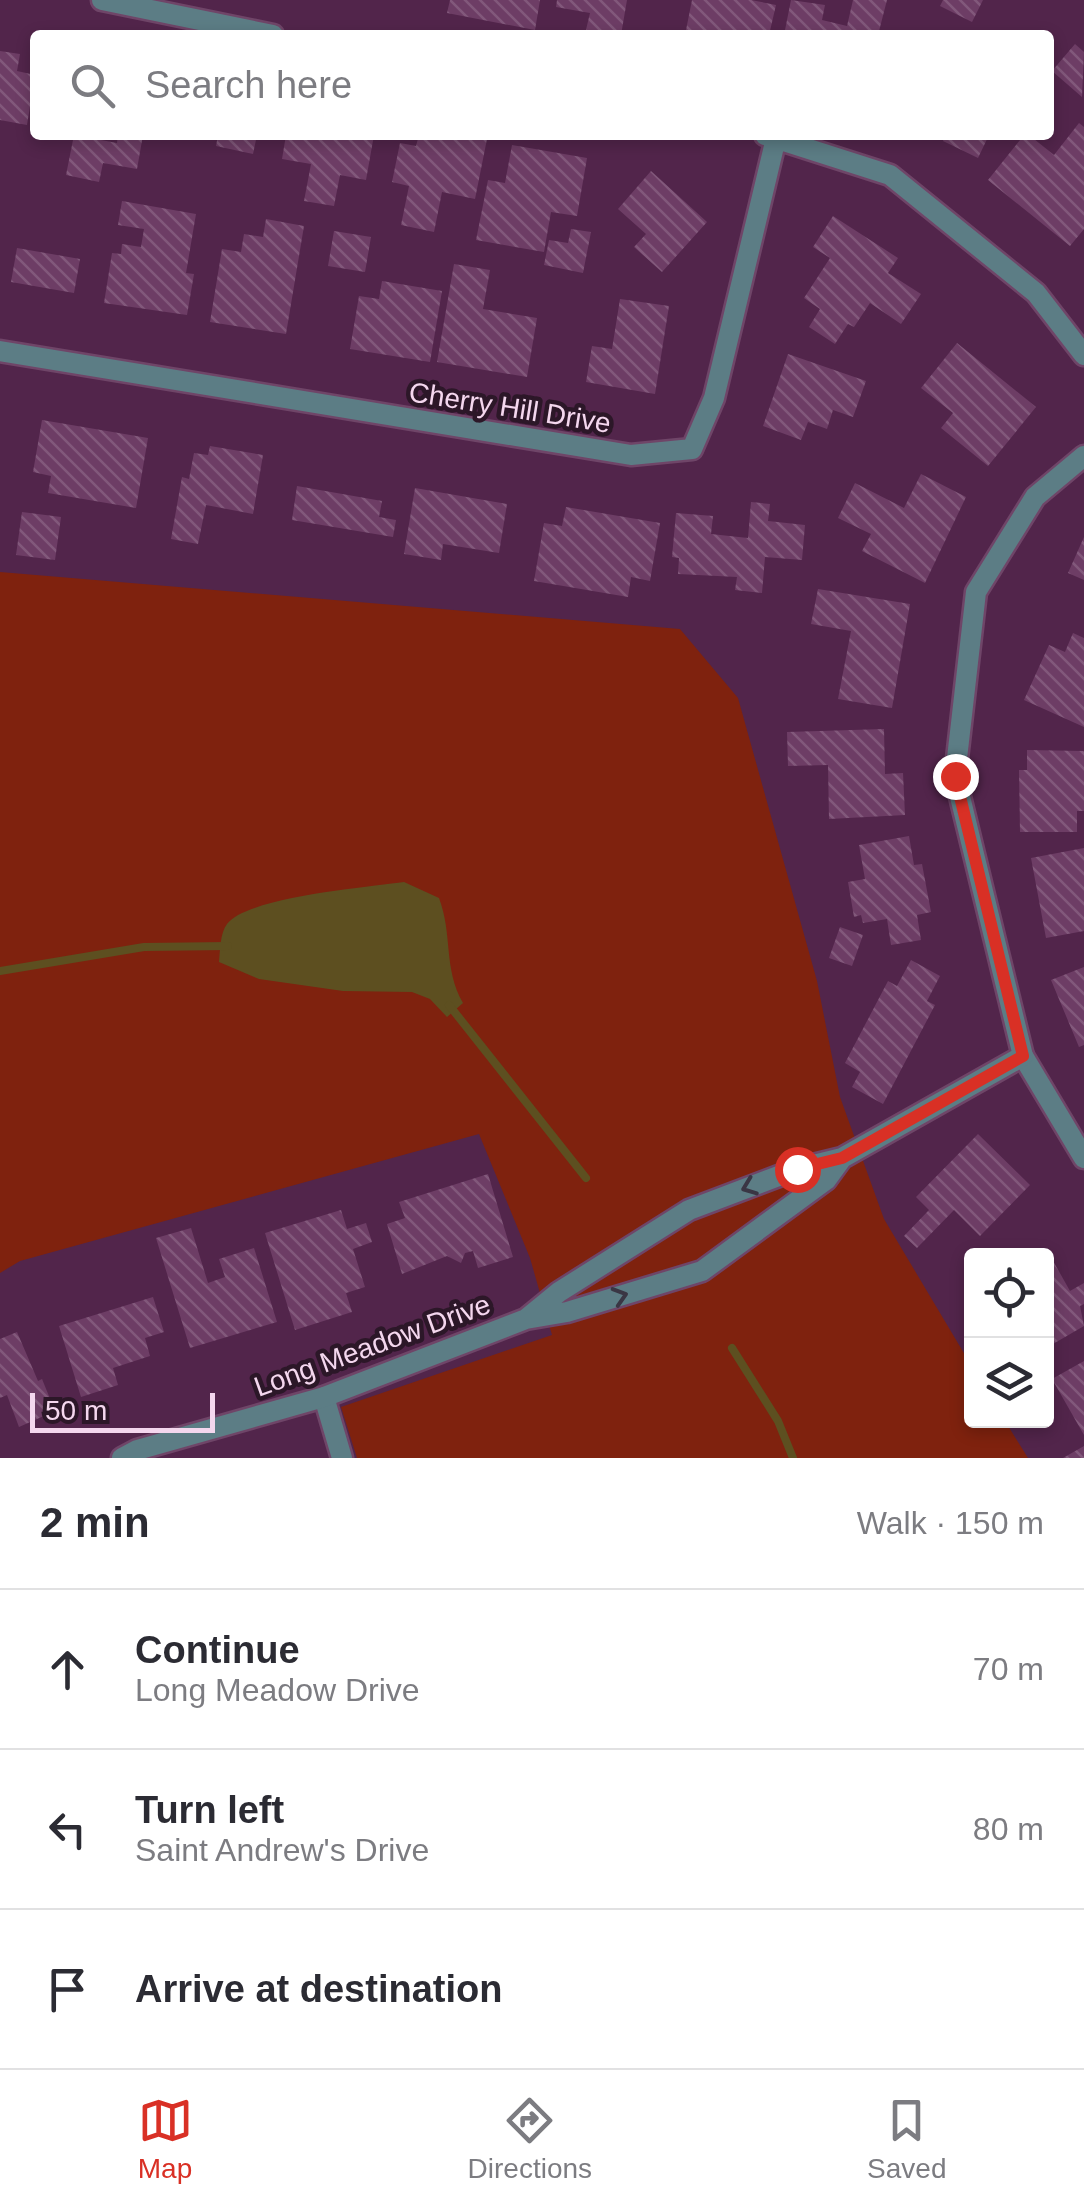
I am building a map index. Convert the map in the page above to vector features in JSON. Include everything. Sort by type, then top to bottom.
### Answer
[{"type":"street","points":[[102,0],[249,30]]},
{"type":"street","name":"Cherry Hill Drive","points":[[0,350],[631,455],[692,449],[714,398],[769,140]]},
{"type":"street","points":[[782,140],[890,175],[1036,293],[1084,355]]},
{"type":"street","points":[[1084,456],[1036,497],[976,592],[955,776],[1023,1056],[1084,1158]]},
{"type":"street","name":"Long Meadow Drive","points":[[526,1320],[559,1292],[689,1210],[797,1169],[842,1158],[1023,1056]]},
{"type":"street","name":"Long Meadow Drive","points":[[122,1458],[138,1450],[324,1397],[526,1320],[567,1312],[702,1271],[826,1180],[842,1158]]},
{"type":"street","points":[[324,1397],[342,1458]]},
{"type":"shaded area","points":[[0,572],[680,629],[738,698],[817,981],[840,1097],[884,1219],[964,1353],[964,1428],[1009,1428],[1028,1458],[357,1458],[341,1407],[552,1335],[530,1258],[479,1134],[20,1261],[0,1273]]},
{"type":"shaded area","points":[[404,882],[439,898],[453,977],[463,1003],[447,1017],[430,999],[412,992],[343,991],[259,979],[219,962],[225,928],[239,915],[283,900]]},
{"type":"building","points":[[450,0],[540,0],[535,30],[447,13]]},
{"type":"building","points":[[557,0],[627,0],[622,30],[586,30],[590,13],[556,7]]},
{"type":"building","points":[[692,0],[751,0],[776,5],[770,30],[686,30]]},
{"type":"building","points":[[791,0],[825,5],[822,20],[847,26],[853,0],[887,0],[879,30],[785,30]]},
{"type":"building","points":[[943,0],[983,0],[972,22],[940,6]]},
{"type":"building","points":[[1075,44],[1084,52],[1082,97],[1054,73]]},
{"type":"building","points":[[0,51],[20,54],[17,71],[30,74],[30,106],[27,125],[0,120]]},
{"type":"building","points":[[1079,123],[1084,127],[1084,229],[1070,246],[988,180],[1020,140],[1035,140],[1054,155]]},
{"type":"building","points":[[73,140],[142,140],[137,169],[103,163],[99,182],[66,175]]},
{"type":"building","points":[[217,140],[256,140],[253,154],[216,146]]},
{"type":"building","points":[[285,140],[373,140],[366,180],[340,175],[334,206],[304,201],[311,164],[282,159]]},
{"type":"building","points":[[418,140],[487,140],[475,199],[442,192],[434,232],[401,225],[409,186],[392,182],[400,143],[416,146]]},
{"type":"building","points":[[943,140],[987,140],[978,158]]},
{"type":"building","points":[[512,145],[587,158],[577,216],[551,212],[544,252],[476,240],[488,180],[505,183]]},
{"type":"building","points":[[651,171],[707,222],[662,272],[634,247],[646,234],[618,209]]},
{"type":"building","points":[[122,201],[196,214],[186,273],[194,274],[187,315],[104,303],[112,253],[121,254],[122,244],[141,247],[144,229],[118,225]]},
{"type":"building","points":[[833,216],[898,258],[888,273],[921,294],[901,324],[870,303],[854,327],[848,324],[835,344],[809,327],[820,309],[804,298],[830,258],[813,247]]},
{"type":"building","points":[[266,219],[304,226],[286,334],[210,322],[222,249],[241,252],[244,234],[263,237]]},
{"type":"building","points":[[571,229],[591,232],[583,273],[544,265],[549,240],[568,243]]},
{"type":"building","points":[[334,231],[371,237],[365,272],[328,266]]},
{"type":"building","points":[[17,248],[80,259],[74,293],[11,282]]},
{"type":"building","points":[[454,264],[490,270],[483,309],[537,318],[527,377],[437,362]]},
{"type":"building","points":[[382,281],[442,291],[430,362],[350,349],[359,296],[379,299]]},
{"type":"building","points":[[620,299],[669,306],[655,394],[586,382],[592,346],[612,349]]},
{"type":"building","points":[[957,343],[1036,407],[988,466],[941,428],[953,413],[921,388]]},
{"type":"building","points":[[788,354],[866,381],[853,417],[833,410],[827,429],[808,422],[801,440],[763,426]]},
{"type":"building","points":[[42,420],[148,438],[136,508],[48,493],[51,476],[33,472]]},
{"type":"building","points":[[210,446],[263,455],[253,514],[206,505],[198,544],[171,539],[182,477],[189,479],[194,453],[208,455]]},
{"type":"building","points":[[921,474],[966,497],[925,583],[862,551],[871,534],[838,518],[855,483],[904,508]]},
{"type":"building","points":[[297,486],[382,501],[379,517],[396,520],[393,537],[292,520]]},
{"type":"building","points":[[415,488],[507,504],[499,553],[443,544],[441,560],[404,554]]},
{"type":"building","points":[[751,502],[770,504],[768,521],[805,525],[802,560],[765,557],[762,593],[735,590],[737,577],[678,574],[679,558],[672,557],[676,513],[713,516],[711,534],[748,538]]},
{"type":"building","points":[[566,507],[660,523],[650,581],[631,577],[628,597],[534,581],[544,523],[562,526]]},
{"type":"building","points":[[22,512],[61,517],[55,560],[16,555]]},
{"type":"building","points":[[1084,537],[1084,580],[1068,573]]},
{"type":"building","points":[[818,589],[910,604],[892,708],[838,699],[851,631],[811,624]]},
{"type":"building","points":[[1073,633],[1084,638],[1084,727],[1024,700],[1049,645],[1065,652]]},
{"type":"building","points":[[884,729],[885,774],[903,773],[905,815],[829,819],[828,765],[788,766],[787,732]]},
{"type":"building","points":[[1027,750],[1084,751],[1084,811],[1077,811],[1077,832],[1020,832],[1019,770],[1027,770]]},
{"type":"building","points":[[909,836],[914,865],[922,864],[931,912],[917,915],[921,940],[891,945],[887,919],[863,923],[861,915],[854,917],[848,882],[865,879],[859,845]]},
{"type":"building","points":[[1084,848],[1084,931],[1046,938],[1031,858]]},
{"type":"building","points":[[840,927],[863,935],[852,966],[829,958]]},
{"type":"building","points":[[911,960],[940,976],[927,1001],[935,1005],[883,1104],[852,1087],[860,1072],[845,1063],[888,981],[897,986]]},
{"type":"building","points":[[1084,967],[1084,1045],[1079,1047],[1051,980]]},
{"type":"building","points":[[978,1134],[1030,1185],[980,1236],[954,1210],[917,1248],[904,1236],[929,1210],[916,1197]]},
{"type":"building","points":[[488,1174],[513,1257],[478,1268],[473,1251],[465,1253],[461,1263],[447,1256],[402,1274],[387,1224],[405,1218],[399,1202]]},
{"type":"building","points":[[341,1210],[347,1229],[366,1223],[372,1242],[353,1249],[365,1287],[346,1293],[352,1312],[295,1330],[265,1233]]},
{"type":"building","points":[[191,1228],[208,1283],[225,1277],[219,1259],[254,1248],[277,1322],[190,1348],[156,1238]]},
{"type":"building","points":[[1054,1263],[1070,1291],[1084,1283],[1084,1304],[1080,1306],[1084,1326],[1054,1343]]},
{"type":"building","points":[[153,1297],[164,1332],[145,1338],[150,1356],[113,1368],[118,1385],[81,1397],[59,1326]]},
{"type":"building","points":[[17,1332],[55,1411],[19,1427],[7,1395],[0,1398],[0,1339]]},
{"type":"building","points":[[1084,1361],[1084,1435],[1054,1382],[1054,1378]]},
{"type":"building","points":[[1084,1446],[1084,1458],[1063,1458]]},
{"type":"waterway","points":[[0,971],[144,947],[228,946]]},
{"type":"waterway","points":[[449,1005],[586,1178]]},
{"type":"waterway","points":[[732,1348],[778,1421],[793,1458]]},
{"type":"route","points":[[797,1169],[842,1158],[1023,1056],[955,776]]}]
